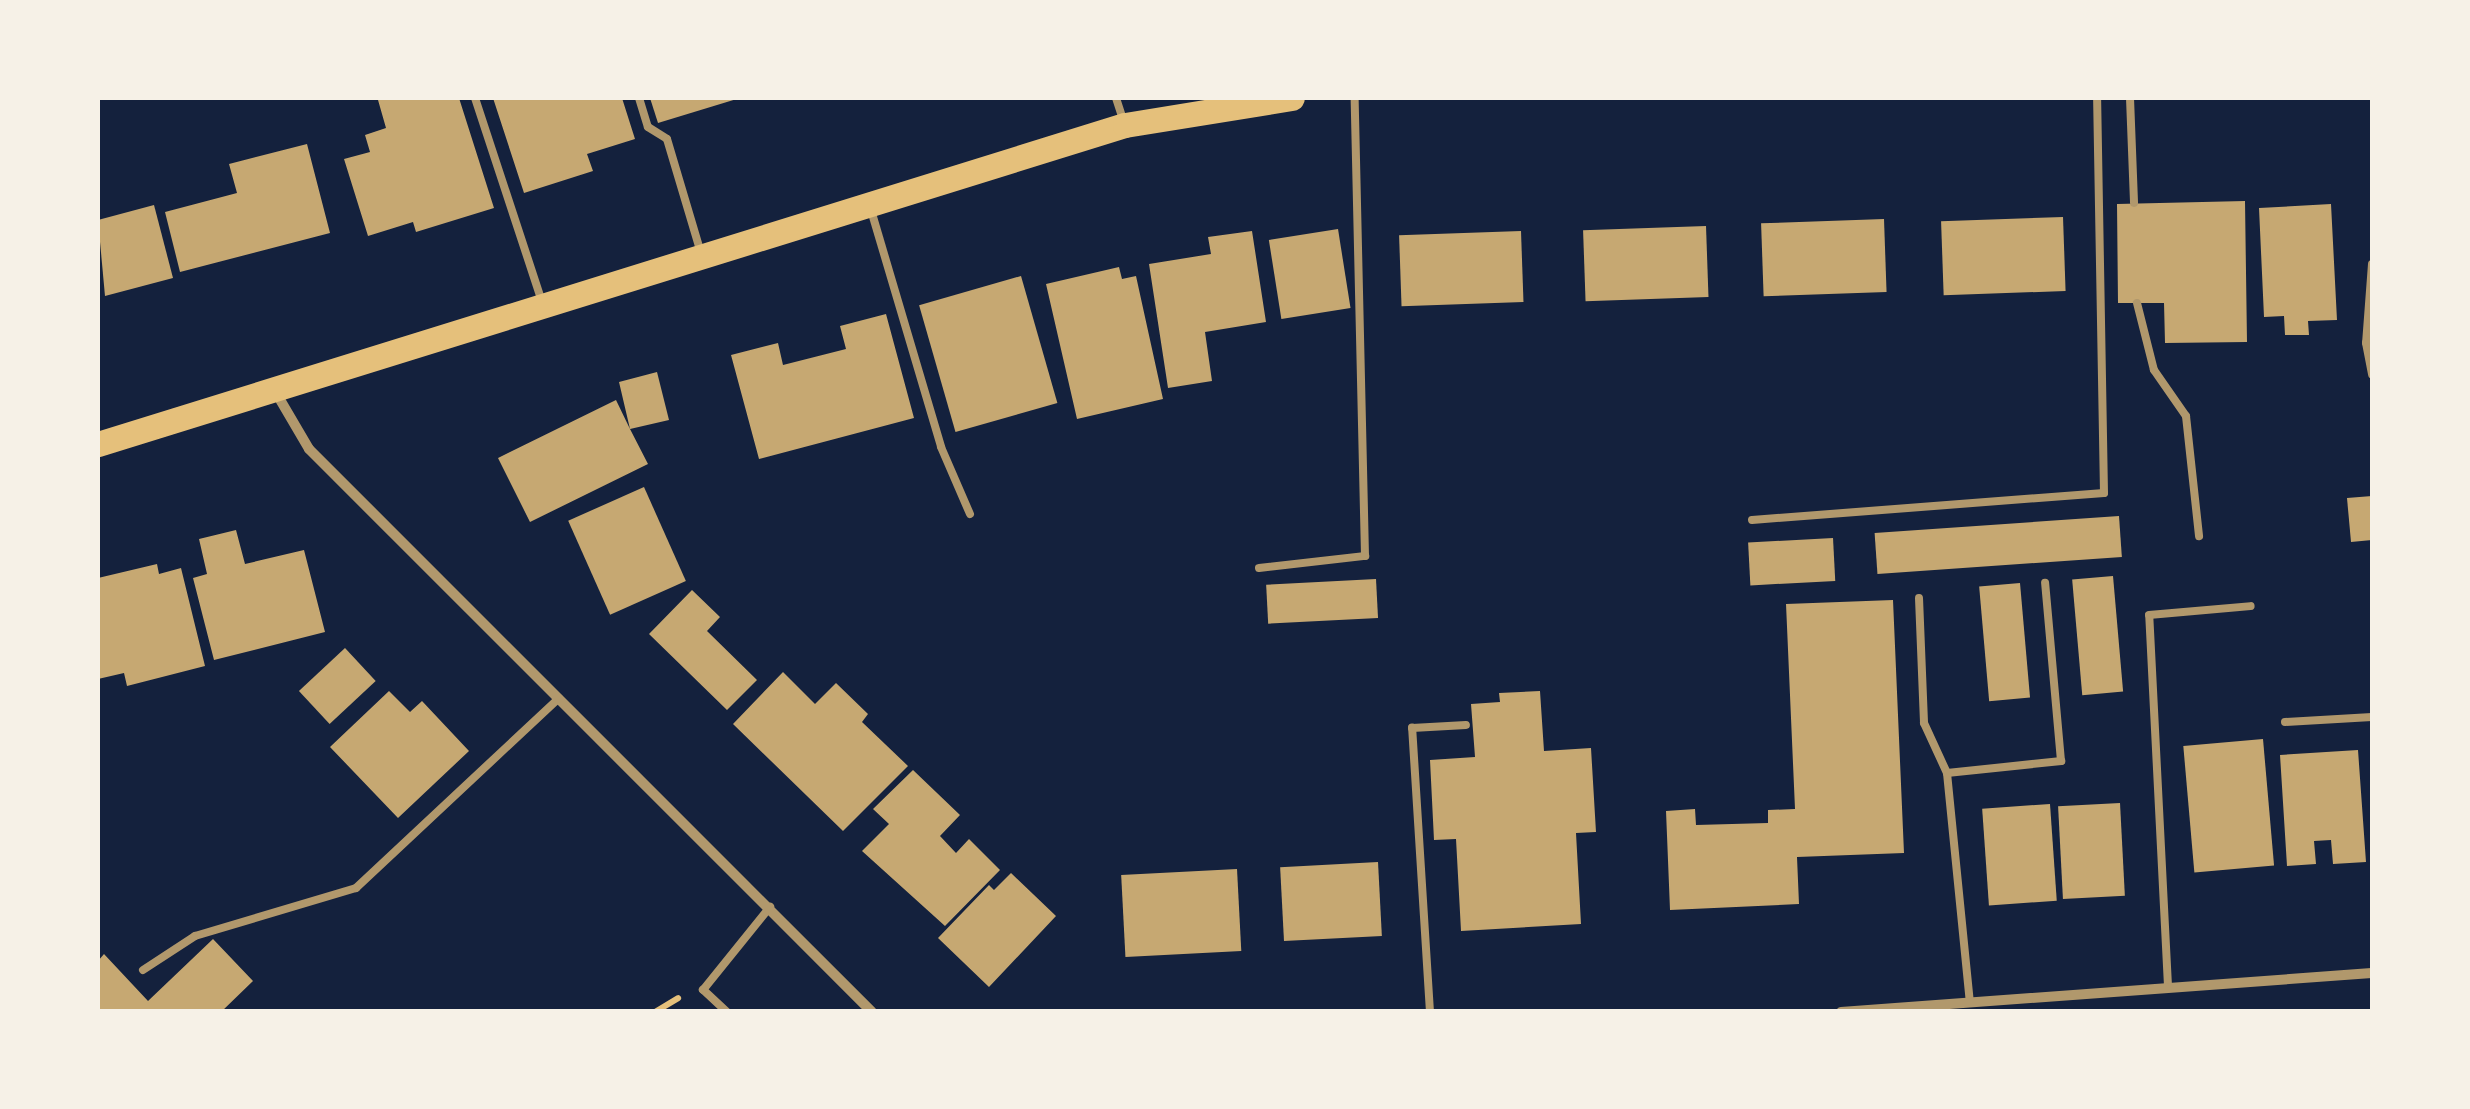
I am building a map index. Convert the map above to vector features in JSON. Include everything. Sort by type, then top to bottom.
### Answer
[{"type":"main road","points":[[98,444],[544,306],[701,253],[1125,125],[1292,98]]},
{"type":"street","points":[[274,388],[308,450],[872,1012]]},
{"type":"street","points":[[1841,1012],[2372,973]]},
{"type":"lane","points":[[475,98],[544,306]]},
{"type":"lane","points":[[639,98],[648,127],[667,140],[701,253]]},
{"type":"lane","points":[[1116,98],[1125,125]]},
{"type":"lane","points":[[1259,568],[1365,556],[1355,98]]},
{"type":"lane","points":[[1752,520],[2104,492],[2098,98]]},
{"type":"lane","points":[[2130,98],[2134,203]]},
{"type":"lane","points":[[870,204],[941,448],[970,514]]},
{"type":"lane","points":[[2372,264],[2366,343],[2372,374]]},
{"type":"lane","points":[[2137,303],[2154,370],[2186,416],[2200,536]]},
{"type":"lane","points":[[1948,773],[2061,761],[2045,583]]},
{"type":"lane","points":[[1920,598],[1924,723],[1948,773],[1970,1002]]},
{"type":"lane","points":[[2168,986],[2149,615],[2251,606]]},
{"type":"lane","points":[[143,970],[195,936],[356,888],[560,698]]},
{"type":"lane","points":[[2285,722],[2372,717]]},
{"type":"lane","points":[[1430,1012],[1412,728],[1466,725]]},
{"type":"lane","points":[[727,1012],[703,990],[770,907]]},
{"type":"building","points":[[459,98],[494,208],[416,232],[413,222],[368,236],[344,159],[370,152],[365,135],[386,128],[378,100]]},
{"type":"building","points":[[493,98],[622,98],[635,139],[587,154],[593,171],[524,193]]},
{"type":"building","points":[[650,98],[740,98],[658,123]]},
{"type":"building","points":[[307,144],[330,233],[180,272],[165,212],[237,193],[229,164]]},
{"type":"building","points":[[2245,201],[2247,342],[2165,343],[2164,303],[2118,303],[2117,204]]},
{"type":"building","points":[[2331,204],[2337,320],[2308,321],[2309,335],[2285,335],[2284,316],[2264,317],[2259,208]]},
{"type":"building","points":[[154,205],[173,278],[105,296],[98,220]]},
{"type":"building","points":[[2063,217],[2066,291],[1944,295],[1941,221]]},
{"type":"building","points":[[1884,219],[1887,292],[1764,296],[1761,223]]},
{"type":"building","points":[[1706,226],[1708,297],[1586,301],[1583,230]]},
{"type":"building","points":[[1338,229],[1351,308],[1281,319],[1269,240]]},
{"type":"building","points":[[1252,231],[1266,322],[1205,332],[1212,381],[1168,388],[1149,264],[1211,254],[1208,237]]},
{"type":"building","points":[[1521,231],[1523,302],[1402,306],[1399,235]]},
{"type":"building","points":[[1119,267],[1122,279],[1136,276],[1163,399],[1077,419],[1046,284]]},
{"type":"building","points":[[1021,276],[1057,403],[955,432],[919,305]]},
{"type":"building","points":[[886,314],[914,418],[759,459],[731,355],[778,343],[783,365],[846,349],[840,326]]},
{"type":"building","points":[[657,372],[669,420],[630,429],[619,382]]},
{"type":"building","points":[[616,400],[648,464],[530,522],[498,458]]},
{"type":"building","points":[[644,487],[686,581],[610,615],[568,521]]},
{"type":"building","points":[[2372,496],[2372,540],[2351,542],[2347,498]]},
{"type":"building","points":[[2119,516],[2122,557],[1877,574],[1875,533]]},
{"type":"building","points":[[236,530],[245,564],[304,550],[325,632],[214,660],[193,578],[207,574],[199,539]]},
{"type":"building","points":[[1833,538],[1835,581],[1750,585],[1748,542]]},
{"type":"building","points":[[157,564],[159,574],[181,568],[205,666],[127,686],[124,673],[98,679],[98,578]]},
{"type":"building","points":[[2113,576],[2123,692],[2082,695],[2072,580]]},
{"type":"building","points":[[1376,579],[1378,618],[1268,624],[1266,585]]},
{"type":"building","points":[[2020,583],[2030,698],[1989,701],[1979,587]]},
{"type":"building","points":[[692,590],[720,617],[707,631],[757,680],[727,710],[649,634]]},
{"type":"building","points":[[1893,600],[1904,853],[1797,857],[1799,904],[1670,910],[1666,811],[1695,809],[1696,825],[1768,823],[1768,810],[1795,809],[1786,604]]},
{"type":"building","points":[[345,648],[376,681],[330,724],[299,691]]},
{"type":"building","points":[[783,672],[815,704],[836,683],[868,714],[862,722],[908,766],[843,831],[733,724]]},
{"type":"building","points":[[389,691],[410,712],[422,701],[469,751],[398,818],[330,747]]},
{"type":"building","points":[[1540,691],[1544,751],[1591,748],[1596,832],[1576,833],[1581,924],[1461,931],[1456,839],[1434,840],[1430,760],[1475,757],[1471,704],[1500,702],[1499,693]]},
{"type":"building","points":[[2263,739],[2274,866],[2194,872],[2183,746]]},
{"type":"building","points":[[2358,750],[2366,862],[2333,864],[2331,840],[2314,841],[2316,864],[2287,866],[2280,755]]},
{"type":"building","points":[[913,770],[960,815],[940,836],[956,853],[969,839],[1000,870],[945,926],[862,851],[889,824],[873,809]]},
{"type":"building","points":[[2120,803],[2125,896],[2063,899],[2058,806]]},
{"type":"building","points":[[2050,804],[2057,901],[1989,906],[1982,809]]},
{"type":"building","points":[[1378,862],[1382,936],[1284,941],[1280,867]]},
{"type":"building","points":[[1237,869],[1241,951],[1125,957],[1121,875]]},
{"type":"building","points":[[1011,873],[1056,916],[989,987],[938,938],[989,885],[994,890]]},
{"type":"building","points":[[213,939],[253,981],[221,1012],[98,1012],[98,961],[104,954],[148,1001]]}]
